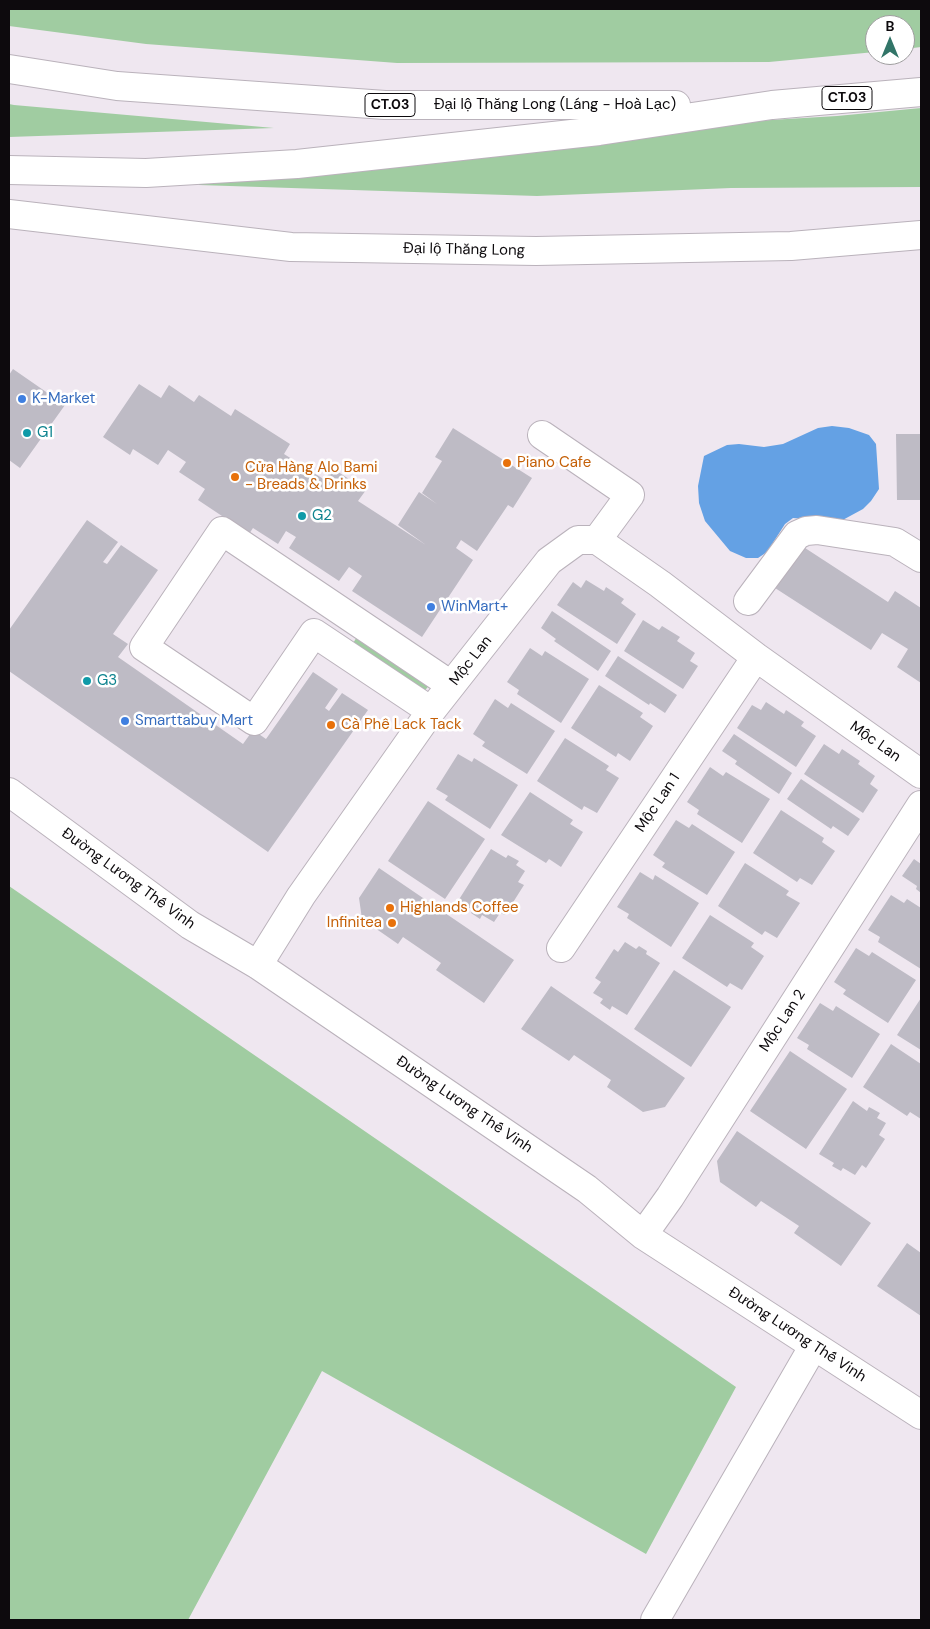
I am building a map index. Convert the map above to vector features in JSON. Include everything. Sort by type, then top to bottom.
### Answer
[{"type":"main road","name":"Đại lộ Thăng Long (Láng - Hoà Lạc)","points":[[9,69],[117,86],[385,106],[772,105]]},
{"type":"main road","name":"CT.03","points":[[772,105],[921,92]]},
{"type":"main road","points":[[9,170],[146,173],[296,164],[598,131],[772,105]]},
{"type":"main road","name":"Đại lộ Thăng Long","points":[[9,214],[301,247],[536,251],[791,246],[921,235]]},
{"type":"main road","points":[[542,435],[630,495],[597,540]]},
{"type":"main road","points":[[748,601],[796,534],[806,531],[817,530],[895,542],[921,558]]},
{"type":"main road","points":[[333,606],[254,721],[144,647],[222,531],[451,685]]},
{"type":"main road","name":"Mộc Lan","points":[[258,965],[301,896],[431,711],[549,561],[578,540],[597,540],[660,584],[756,657],[921,774]]},
{"type":"main road","points":[[314,633],[431,711]]},
{"type":"main road","name":"Mộc Lan 1","points":[[561,948],[756,657]]},
{"type":"main road","name":"Đường Lương Thế Vinh","points":[[9,792],[190,924],[258,965],[587,1189],[643,1235],[813,1347],[921,1415]]},
{"type":"main road","name":"Mộc Lan 2","points":[[643,1235],[921,805]]},
{"type":"main road","points":[[655,1620],[813,1347]]},
{"type":"green space","points":[[9,9],[921,9],[921,47],[915,48],[915,15],[865,15],[865,53],[769,62],[397,63],[146,44],[9,26]]},
{"type":"green space","points":[[9,104],[14,105],[274,128],[9,137]]},
{"type":"green space","points":[[921,108],[921,187],[731,188],[537,196],[199,185],[197,177],[721,123],[837,116]]},
{"type":"green space","points":[[358,635],[430,684],[423,693],[352,645]]},
{"type":"green space","points":[[9,886],[736,1387],[646,1554],[322,1371],[188,1620],[9,1620]]},
{"type":"water","points":[[832,426],[849,428],[869,435],[876,444],[879,489],[871,501],[863,509],[839,522],[793,518],[785,524],[767,552],[758,558],[746,558],[730,551],[705,521],[699,503],[698,486],[704,456],[727,445],[739,444],[764,447],[783,444],[818,428]]},
{"type":"building","name":"G1","points":[[13,369],[65,405],[20,468],[9,460],[9,375]]},
{"type":"building","name":"G2","points":[[139,384],[161,398],[169,385],[194,402],[199,395],[231,416],[235,409],[290,444],[284,454],[325,480],[332,468],[366,490],[358,501],[426,545],[398,525],[419,492],[437,504],[422,493],[442,461],[435,457],[453,428],[532,478],[513,508],[508,505],[477,551],[461,540],[456,548],[473,560],[422,637],[352,591],[362,576],[349,567],[339,581],[289,548],[296,537],[286,531],[278,544],[253,528],[249,534],[198,500],[205,489],[179,472],[186,462],[168,450],[158,465],[133,449],[130,455],[103,437]]},
{"type":"building","points":[[896,434],[921,434],[921,500],[897,500]]},
{"type":"building","name":"G3","points":[[87,520],[118,542],[103,562],[107,564],[121,545],[158,570],[113,634],[128,644],[118,657],[243,744],[253,730],[266,739],[313,672],[338,689],[325,708],[329,711],[342,693],[368,710],[268,852],[9,671],[9,630]]},
{"type":"building","points":[[802,546],[888,602],[895,591],[921,608],[921,683],[897,667],[908,649],[882,633],[871,650],[775,588]]},
{"type":"building","points":[[586,580],[604,591],[606,587],[624,599],[621,603],[636,614],[617,644],[557,605],[573,582],[581,588]]},
{"type":"building","points":[[552,611],[611,651],[598,671],[554,641],[556,639],[541,628]]},
{"type":"building","points":[[643,620],[659,630],[662,626],[680,637],[677,641],[695,653],[690,661],[698,666],[683,689],[624,651]]},
{"type":"building","points":[[530,648],[542,656],[545,651],[589,679],[561,723],[517,694],[519,690],[507,682]]},
{"type":"building","points":[[618,656],[677,695],[665,713],[650,703],[649,705],[605,676]]},
{"type":"building","points":[[599,685],[643,713],[640,717],[653,726],[630,761],[618,753],[616,757],[571,728]]},
{"type":"building","points":[[495,699],[508,708],[511,703],[555,731],[527,774],[482,746],[485,742],[473,734]]},
{"type":"building","points":[[766,702],[784,714],[786,710],[804,722],[801,726],[816,736],[796,767],[737,728],[752,705],[761,710]]},
{"type":"building","points":[[734,734],[792,773],[779,794],[735,764],[737,761],[722,751]]},
{"type":"building","points":[[565,738],[609,766],[606,770],[619,778],[597,813],[584,806],[582,810],[537,781]]},
{"type":"building","points":[[824,744],[839,754],[842,749],[860,761],[858,764],[875,776],[870,784],[878,790],[863,813],[804,774]]},
{"type":"building","points":[[458,754],[472,762],[474,758],[518,785],[490,829],[445,800],[448,796],[436,789]]},
{"type":"building","points":[[710,767],[723,776],[726,772],[770,799],[742,843],[697,814],[699,810],[687,802]]},
{"type":"building","points":[[801,779],[860,819],[848,836],[833,826],[831,829],[787,799]]},
{"type":"building","points":[[530,792],[573,820],[570,824],[583,832],[561,867],[549,859],[546,863],[501,835]]},
{"type":"building","points":[[428,801],[485,839],[445,899],[388,861]]},
{"type":"building","points":[[781,810],[824,838],[822,842],[835,851],[812,885],[800,878],[797,882],[753,853]]},
{"type":"building","points":[[676,820],[689,828],[692,824],[735,852],[707,895],[662,867],[665,863],[653,855]]},
{"type":"building","points":[[491,849],[506,858],[508,855],[519,861],[516,865],[525,871],[518,882],[524,885],[505,915],[500,913],[494,922],[482,915],[480,919],[471,913],[473,910],[458,901]]},
{"type":"building","points":[[914,859],[921,864],[921,893],[916,889],[917,886],[902,876]]},
{"type":"building","points":[[745,863],[789,891],[786,895],[800,903],[777,938],[765,931],[762,935],[718,906]]},
{"type":"building","points":[[379,868],[514,960],[484,1003],[436,970],[441,963],[403,937],[398,944],[362,919],[359,898]]},
{"type":"building","points":[[640,872],[653,880],[655,875],[699,903],[671,947],[627,918],[629,914],[617,907]]},
{"type":"building","points":[[891,895],[904,903],[907,899],[921,908],[921,969],[878,942],[880,937],[868,930]]},
{"type":"building","points":[[710,915],[754,943],[751,947],[764,956],[742,990],[730,983],[727,987],[682,958]]},
{"type":"building","points":[[625,942],[636,949],[639,946],[647,951],[646,954],[660,963],[627,1015],[612,1006],[610,1010],[600,1003],[603,999],[593,993],[601,982],[595,978],[614,949],[618,952]]},
{"type":"building","points":[[856,948],[869,956],[872,952],[916,980],[888,1023],[843,994],[846,990],[834,982]]},
{"type":"building","points":[[674,970],[731,1007],[691,1067],[634,1029]]},
{"type":"building","points":[[551,986],[685,1078],[665,1107],[643,1112],[607,1087],[611,1080],[574,1055],[569,1061],[521,1029]]},
{"type":"building","points":[[921,998],[921,1050],[897,1035]]},
{"type":"building","points":[[820,1003],[833,1011],[836,1006],[880,1034],[852,1078],[807,1049],[809,1045],[797,1038]]},
{"type":"building","points":[[891,1044],[921,1064],[921,1119],[910,1112],[907,1116],[863,1087]]},
{"type":"building","points":[[790,1051],[847,1089],[806,1149],[750,1111]]},
{"type":"building","points":[[853,1101],[867,1111],[869,1107],[880,1113],[877,1118],[886,1123],[879,1135],[885,1139],[866,1168],[862,1165],[855,1175],[843,1168],[841,1171],[832,1166],[834,1163],[819,1154]]},
{"type":"building","points":[[737,1131],[871,1223],[841,1266],[794,1233],[799,1226],[761,1201],[756,1207],[720,1182],[717,1161]]},
{"type":"building","points":[[907,1243],[921,1253],[921,1316],[877,1286]]},
{"type":"place","name":"K-Market","points":[[22,399]]},
{"type":"place","name":"G1","points":[[27,433]]},
{"type":"place","name":"Piano Cafe","points":[[507,463]]},
{"type":"place","name":"Cửa Hàng Alo Bami - Breads & Drinks","points":[[235,477]]},
{"type":"place","name":"G2","points":[[302,516]]},
{"type":"place","name":"WinMart+","points":[[431,607]]},
{"type":"place","name":"G3","points":[[87,681]]},
{"type":"place","name":"Smarttabuy Mart","points":[[125,721]]},
{"type":"place","name":"Cà Phê Lack Tack","points":[[331,725]]},
{"type":"place","name":"Highlands Coffee","points":[[390,908]]},
{"type":"place","name":"Infinitea","points":[[392,923]]}]
